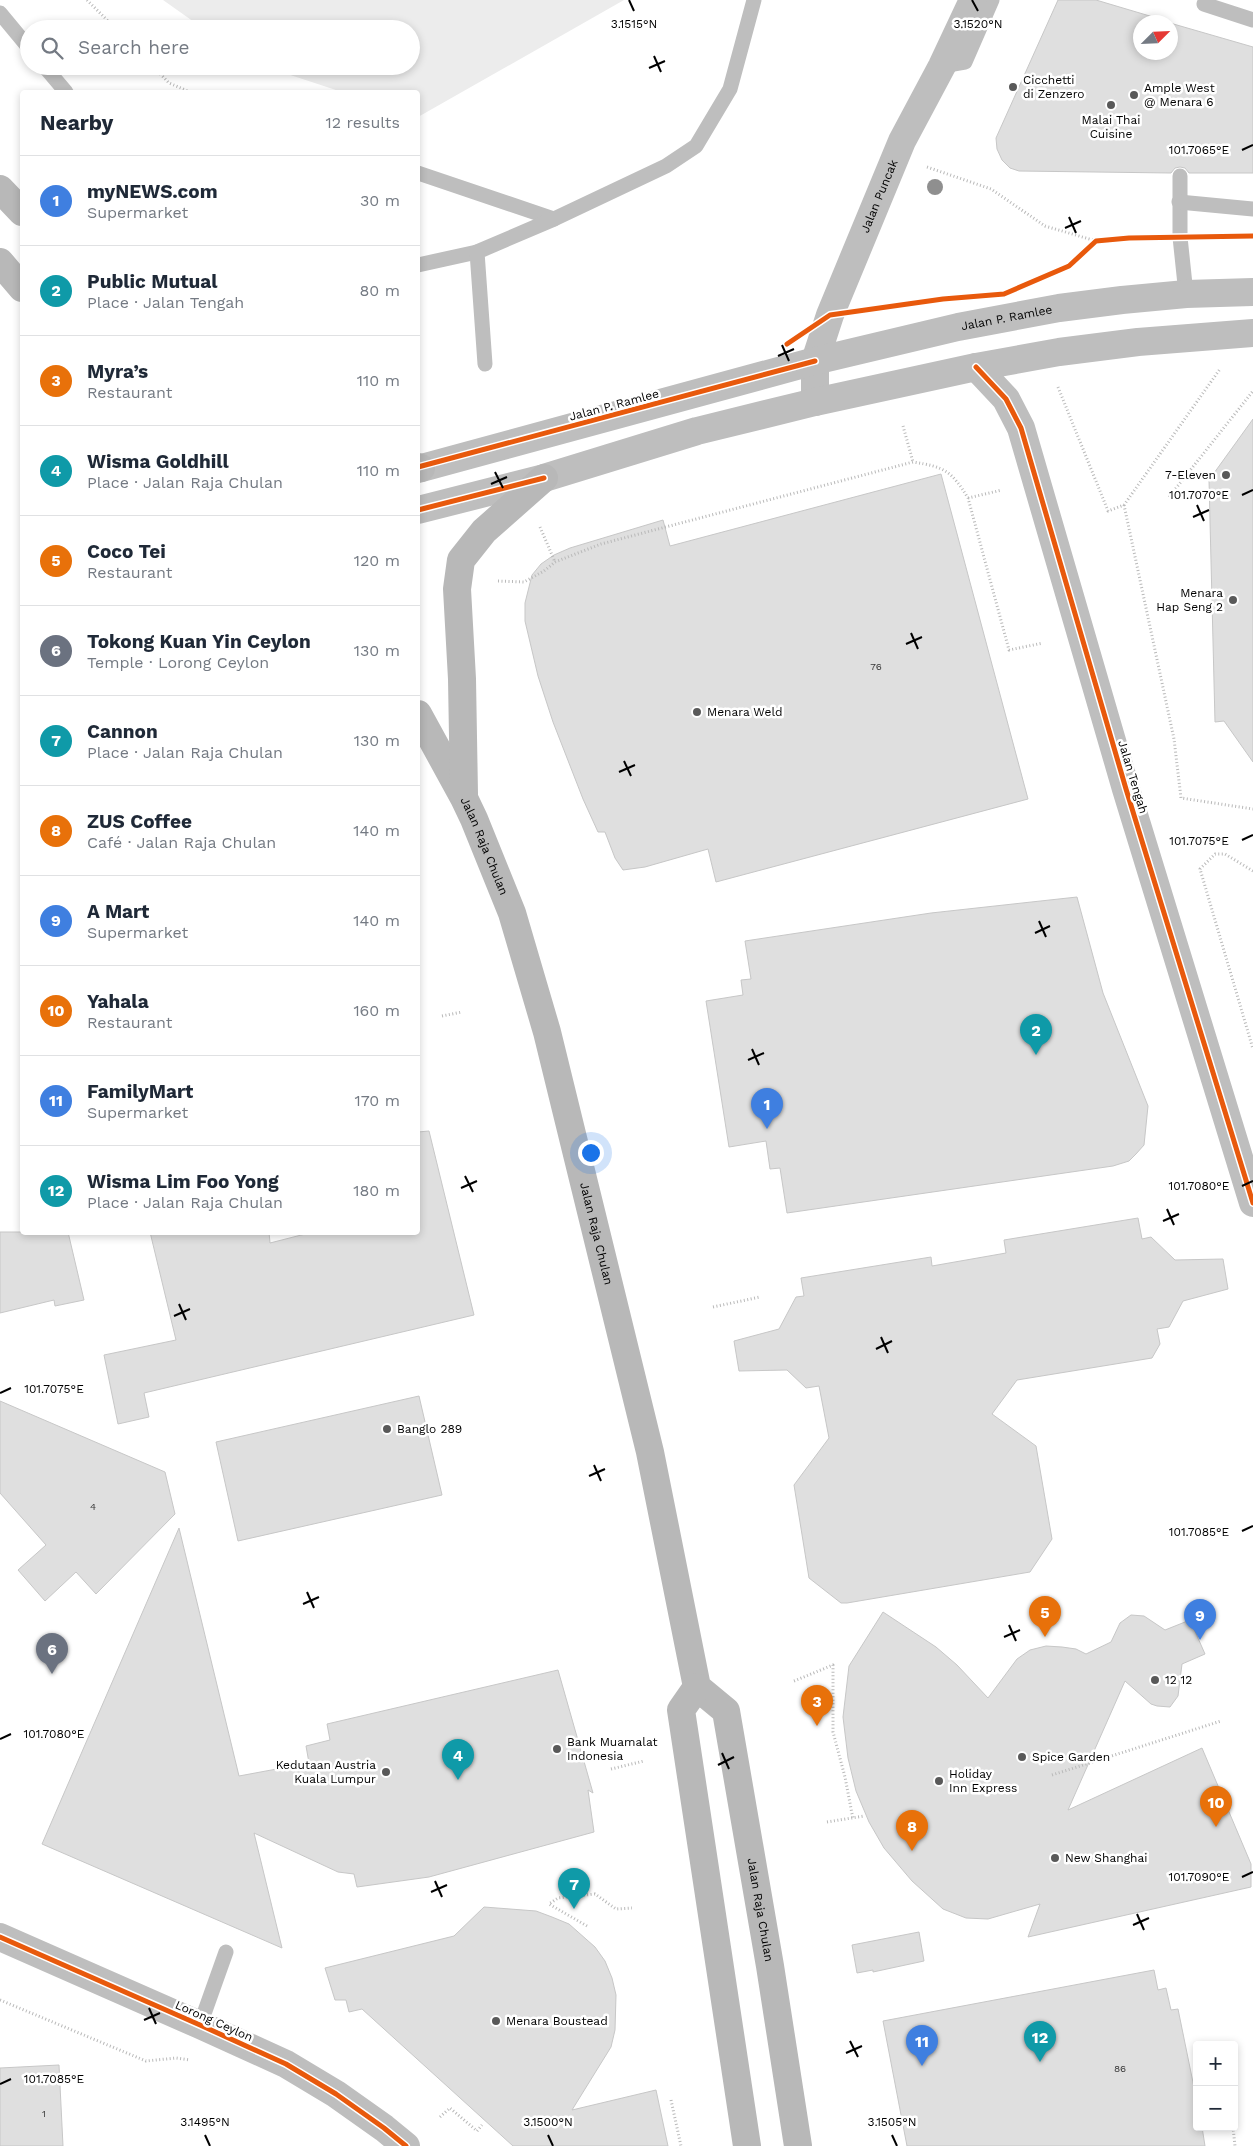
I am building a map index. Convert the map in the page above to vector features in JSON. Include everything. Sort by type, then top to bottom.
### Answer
[{"type":"main road","points":[[0,189],[20,210]]},
{"type":"main road","points":[[0,262],[20,286]]},
{"type":"main road","points":[[464,798],[462,679],[457,589],[461,560],[484,531],[544,478]]},
{"type":"main road","name":"Jalan Raja Chulan","points":[[420,718],[464,798],[512,913],[565,1102],[650,1452],[697,1686],[726,1711],[770,1966],[798,2146]]},
{"type":"main road","points":[[697,1686],[681,1710],[747,2146]]},
{"type":"street","name":"Jalan Puncak","points":[[815,402],[815,361],[830,315],[902,141],[942,66],[973,0]]},
{"type":"street","name":"Jalan P. Ramlee","points":[[420,467],[815,361],[999,318],[1068,307],[1186,294],[1253,292]]},
{"type":"street","points":[[420,509],[544,478],[697,431],[815,402],[976,367],[1059,352],[1138,342],[1249,334]]},
{"type":"street","name":"Jalan Tengah","points":[[976,367],[1006,399],[1021,428],[1126,789],[1253,1203]]},
{"type":"street","name":"Lorong Ceylon","points":[[0,1938],[200,2024],[286,2064],[336,2094],[406,2146]]},
{"type":"lane","points":[[420,265],[477,252],[554,219],[666,166],[696,146],[730,89],[754,0]]},
{"type":"lane","points":[[942,66],[965,62],[992,0]]},
{"type":"lane","points":[[1204,4],[1253,20]]},
{"type":"lane","points":[[0,12],[20,37]]},
{"type":"lane","points":[[52,75],[64,90]]},
{"type":"lane","points":[[420,174],[554,219]]},
{"type":"lane","points":[[1180,176],[1180,237],[1186,294]]},
{"type":"lane","points":[[1179,202],[1253,209]]},
{"type":"lane","points":[[477,252],[485,364]]},
{"type":"lane","points":[[200,2024],[226,1952]]},
{"type":"path","points":[[87,0],[107,20]]},
{"type":"path","points":[[161,75],[169,83],[185,90]]},
{"type":"path","points":[[922,166],[991,189],[1045,226],[1096,241],[1104,240]]},
{"type":"path","points":[[1090,247],[1096,241]]},
{"type":"path","points":[[1056,383],[1108,511],[1124,505],[1249,334]]},
{"type":"path","points":[[1169,497],[1253,391]]},
{"type":"path","points":[[902,426],[913,462]]},
{"type":"path","points":[[498,581],[524,582],[544,571],[555,562],[601,544],[913,462],[938,466],[960,485],[968,498],[1009,650],[1043,643]]},
{"type":"path","points":[[968,498],[1002,490]]},
{"type":"path","points":[[1124,505],[1174,739],[1181,798],[1253,810]]},
{"type":"path","points":[[540,526],[555,562]]},
{"type":"path","points":[[1253,871],[1231,857],[1215,854],[1200,869],[1253,1049]]},
{"type":"path","points":[[442,1016],[462,1012]]},
{"type":"path","points":[[713,1307],[760,1297]]},
{"type":"path","points":[[794,1681],[833,1665],[833,1732],[845,1777],[853,1819]]},
{"type":"path","points":[[1052,1775],[1221,1721]]},
{"type":"path","points":[[611,1769],[644,1760]]},
{"type":"path","points":[[826,1822],[864,1816]]},
{"type":"path","points":[[588,1926],[549,1904],[558,1898],[595,1894],[616,1909],[632,1908]]},
{"type":"path","points":[[0,2000],[146,2061],[176,2058],[193,2060]]},
{"type":"path","points":[[671,2100],[681,2146]]},
{"type":"path","points":[[440,2117],[450,2108],[477,2131],[482,2125]]},
{"type":"path","points":[[1233,2131],[1235,2146]]},
{"type":"shaded area","points":[[163,0],[624,0],[420,116],[420,90],[336,90],[290,75],[420,75],[420,20],[191,20]]},
{"type":"building","name":"Ample West @ Menara 6","points":[[1058,0],[1096,0],[1146,15],[1133,15],[1133,60],[1178,60],[1178,25],[1253,47],[1253,173],[1189,173],[1185,168],[1180,167],[1175,168],[1171,173],[1019,171],[1010,168],[1002,160],[997,149],[996,138]]},
{"type":"building","name":"Menara Hap Seng 2","points":[[1253,419],[1253,762],[1224,721],[1215,722],[1209,480]]},
{"type":"building","points":[[941,474],[1028,799],[716,882],[708,849],[645,867],[623,870],[615,858],[605,832],[598,832],[583,799],[553,722],[538,676],[525,621],[525,603],[532,575],[541,564],[554,555],[570,548],[663,520],[670,546]]},
{"type":"building","points":[[1077,897],[1103,993],[1148,1106],[1144,1145],[1136,1154],[1129,1161],[1113,1166],[787,1213],[780,1168],[770,1169],[766,1141],[729,1147],[706,1001],[743,995],[741,980],[751,979],[745,941],[931,913]]},
{"type":"building","points":[[429,1131],[474,1315],[144,1393],[149,1417],[118,1424],[104,1355],[176,1340],[151,1235],[269,1235],[270,1243],[301,1235],[420,1235],[420,1132]]},
{"type":"building","points":[[1138,1218],[1142,1239],[1151,1237],[1175,1260],[1223,1259],[1228,1289],[1183,1301],[1169,1327],[1157,1329],[1160,1344],[1152,1358],[1017,1380],[992,1414],[1036,1446],[1052,1539],[1030,1572],[847,1603],[841,1603],[809,1578],[794,1485],[829,1438],[819,1386],[806,1388],[787,1370],[739,1371],[734,1341],[779,1329],[796,1297],[804,1296],[801,1278],[931,1257],[932,1266],[1006,1253],[1004,1240]]},
{"type":"building","points":[[0,1232],[20,1232],[20,1235],[69,1235],[84,1300],[55,1306],[54,1300],[0,1313]]},
{"type":"building","points":[[419,1396],[442,1495],[238,1541],[216,1442]]},
{"type":"building","points":[[0,1401],[165,1472],[175,1514],[96,1594],[76,1572],[45,1601],[18,1570],[46,1545],[0,1493]]},
{"type":"building","points":[[179,1528],[239,1776],[309,1763],[306,1746],[330,1740],[327,1724],[558,1670],[593,1793],[588,1790],[594,1832],[429,1877],[357,1887],[354,1874],[338,1872],[254,1833],[282,1948],[42,1844]]},
{"type":"building","points":[[883,1612],[936,1647],[957,1665],[988,1698],[1017,1659],[1030,1650],[1046,1646],[1062,1647],[1076,1649],[1086,1654],[1111,1642],[1120,1623],[1131,1615],[1144,1616],[1165,1630],[1190,1620],[1205,1654],[1182,1664],[1178,1696],[1170,1707],[1151,1704],[1125,1681],[1068,1810],[1202,1748],[1251,1864],[1251,1887],[1028,1937],[1040,1904],[988,1919],[966,1918],[943,1909],[912,1881],[884,1848],[869,1822],[856,1791],[848,1758],[843,1717],[849,1666]]},
{"type":"building","name":"Menara Boustead","points":[[484,1907],[536,1911],[569,1924],[595,1947],[605,1961],[612,1978],[616,1995],[615,2030],[611,2047],[572,2110],[656,2090],[668,2146],[513,2146],[362,2009],[349,2012],[346,2000],[335,2000],[325,1968],[454,1936]]},
{"type":"building","points":[[919,1932],[924,1961],[873,1972],[873,1970],[857,1973],[852,1945]]},
{"type":"building","points":[[1154,1970],[1158,1990],[1166,1988],[1171,2010],[1178,2009],[1193,2082],[1193,2131],[1203,2131],[1205,2146],[907,2146],[883,2021]]},
{"type":"building","points":[[59,2065],[63,2146],[0,2146],[0,2068]]},
{"type":"cycle path","points":[[787,344],[830,315],[943,299],[1004,294],[1069,266],[1096,241],[1129,238],[1253,236]]},
{"type":"cycle path","points":[[420,466],[815,361]]},
{"type":"cycle path","points":[[976,367],[1006,399],[1021,428],[1126,789],[1253,1203]]},
{"type":"cycle path","points":[[420,509],[544,478]]},
{"type":"cycle path","points":[[0,1937],[286,2064],[336,2094],[406,2146]]},
{"type":"place","name":"Cicchetti di Zenzero","points":[[1013,87]]},
{"type":"place","name":"Ample West @ Menara 6","points":[[1134,95]]},
{"type":"place","name":"Malai Thai Cuisine","points":[[1111,105]]},
{"type":"place","name":"7-Eleven","points":[[1226,475]]},
{"type":"place","name":"Menara Hap Seng 2","points":[[1233,600]]},
{"type":"place","name":"Menara Weld","points":[[697,712]]},
{"type":"place","name":"Public Mutual","points":[[1036,1055]]},
{"type":"place","name":"myNEWS.com","points":[[767,1129]]},
{"type":"place","name":"Banglo 289","points":[[387,1429]]},
{"type":"place","name":"Coco Tei","points":[[1045,1637]]},
{"type":"place","name":"A Mart","points":[[1200,1640]]},
{"type":"place","name":"Tokong Kuan Yin Ceylon","points":[[52,1674]]},
{"type":"place","name":"12 12","points":[[1155,1680]]},
{"type":"place","name":"Myra’s","points":[[817,1726]]},
{"type":"place","name":"Bank Muamalat Indonesia","points":[[557,1749]]},
{"type":"place","name":"Spice Garden","points":[[1022,1757]]},
{"type":"place","name":"Kedutaan Austria Kuala Lumpur","points":[[386,1772]]},
{"type":"place","name":"Wisma Goldhill","points":[[458,1780]]},
{"type":"place","name":"Holiday Inn Express","points":[[939,1781]]},
{"type":"place","name":"Yahala","points":[[1216,1827]]},
{"type":"place","name":"ZUS Coffee","points":[[912,1851]]},
{"type":"place","name":"New Shanghai","points":[[1055,1858]]},
{"type":"place","name":"Cannon","points":[[574,1909]]},
{"type":"place","name":"Menara Boustead","points":[[496,2021]]},
{"type":"place","name":"Wisma Lim Foo Yong","points":[[1040,2062]]},
{"type":"place","name":"FamilyMart","points":[[922,2066]]}]
